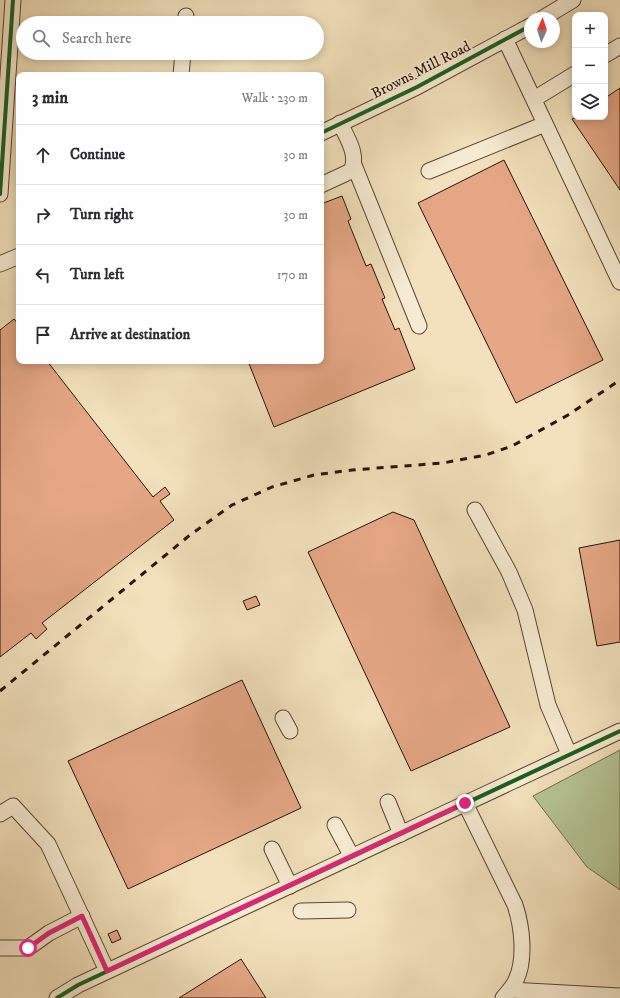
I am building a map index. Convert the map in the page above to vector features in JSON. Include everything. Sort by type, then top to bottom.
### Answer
[{"type":"street","points":[[0,194],[13,0]]},
{"type":"street","points":[[553,12],[573,0]]},
{"type":"street","name":"Browns Mill Road","points":[[324,132],[418,86],[524,29]]},
{"type":"street","points":[[505,39],[620,282]]},
{"type":"street","points":[[608,53],[620,46]]},
{"type":"street","points":[[181,72],[182,60]]},
{"type":"street","points":[[534,99],[572,76]]},
{"type":"street","points":[[340,124],[353,154],[354,166],[419,326]]},
{"type":"street","points":[[429,171],[545,124]]},
{"type":"street","points":[[324,184],[351,171],[354,166]]},
{"type":"street","points":[[0,264],[16,257]]},
{"type":"street","points":[[475,510],[509,572],[524,610],[548,705],[569,754]]},
{"type":"street","points":[[57,998],[78,985],[107,971],[620,731]]},
{"type":"street","points":[[388,802],[401,834]]},
{"type":"street","points":[[465,803],[515,905],[520,921],[521,962],[517,979],[507,994]]},
{"type":"street","points":[[0,814],[12,806],[48,844],[107,971]]},
{"type":"street","points":[[335,825],[352,857]]},
{"type":"street","points":[[272,849],[290,886]]},
{"type":"street","points":[[301,911],[348,910]]},
{"type":"street","points":[[0,948],[28,948],[49,933],[82,916]]},
{"type":"street","points":[[507,994],[620,996]]},
{"type":"green space","points":[[620,750],[620,890],[587,867],[533,796]]},
{"type":"building","points":[[620,88],[620,190],[573,120],[608,120],[608,96]]},
{"type":"building","points":[[504,160],[603,360],[516,403],[418,203]]},
{"type":"building","points":[[342,196],[351,219],[348,221],[366,266],[371,264],[385,298],[382,299],[395,330],[399,328],[415,369],[274,427],[249,364],[324,364],[324,203]]},
{"type":"building","points":[[14,319],[16,321],[16,364],[49,364],[153,497],[165,487],[170,494],[160,501],[174,520],[42,623],[47,629],[36,639],[31,633],[0,657],[0,330]]},
{"type":"building","points":[[393,512],[414,520],[510,727],[411,771],[308,552]]},
{"type":"building","points":[[620,540],[620,642],[597,646],[579,548]]},
{"type":"building","points":[[256,596],[260,605],[247,610],[243,601]]},
{"type":"building","points":[[242,680],[301,808],[128,889],[68,761]]},
{"type":"building","points":[[117,930],[121,939],[112,943],[108,934]]},
{"type":"building","points":[[241,959],[266,998],[179,998]]},
{"type":"railway","points":[[0,691],[190,535],[232,505],[272,487],[314,475],[352,470],[443,463],[486,455],[512,446],[568,415],[620,380]]},
{"type":"cycle path","points":[[0,194],[13,0]]},
{"type":"cycle path","points":[[324,132],[417,87],[524,29]]},
{"type":"cycle path","points":[[57,998],[78,985],[620,731]]},
{"type":"route","points":[[28,948],[49,933],[82,916],[107,971],[465,803]]}]
